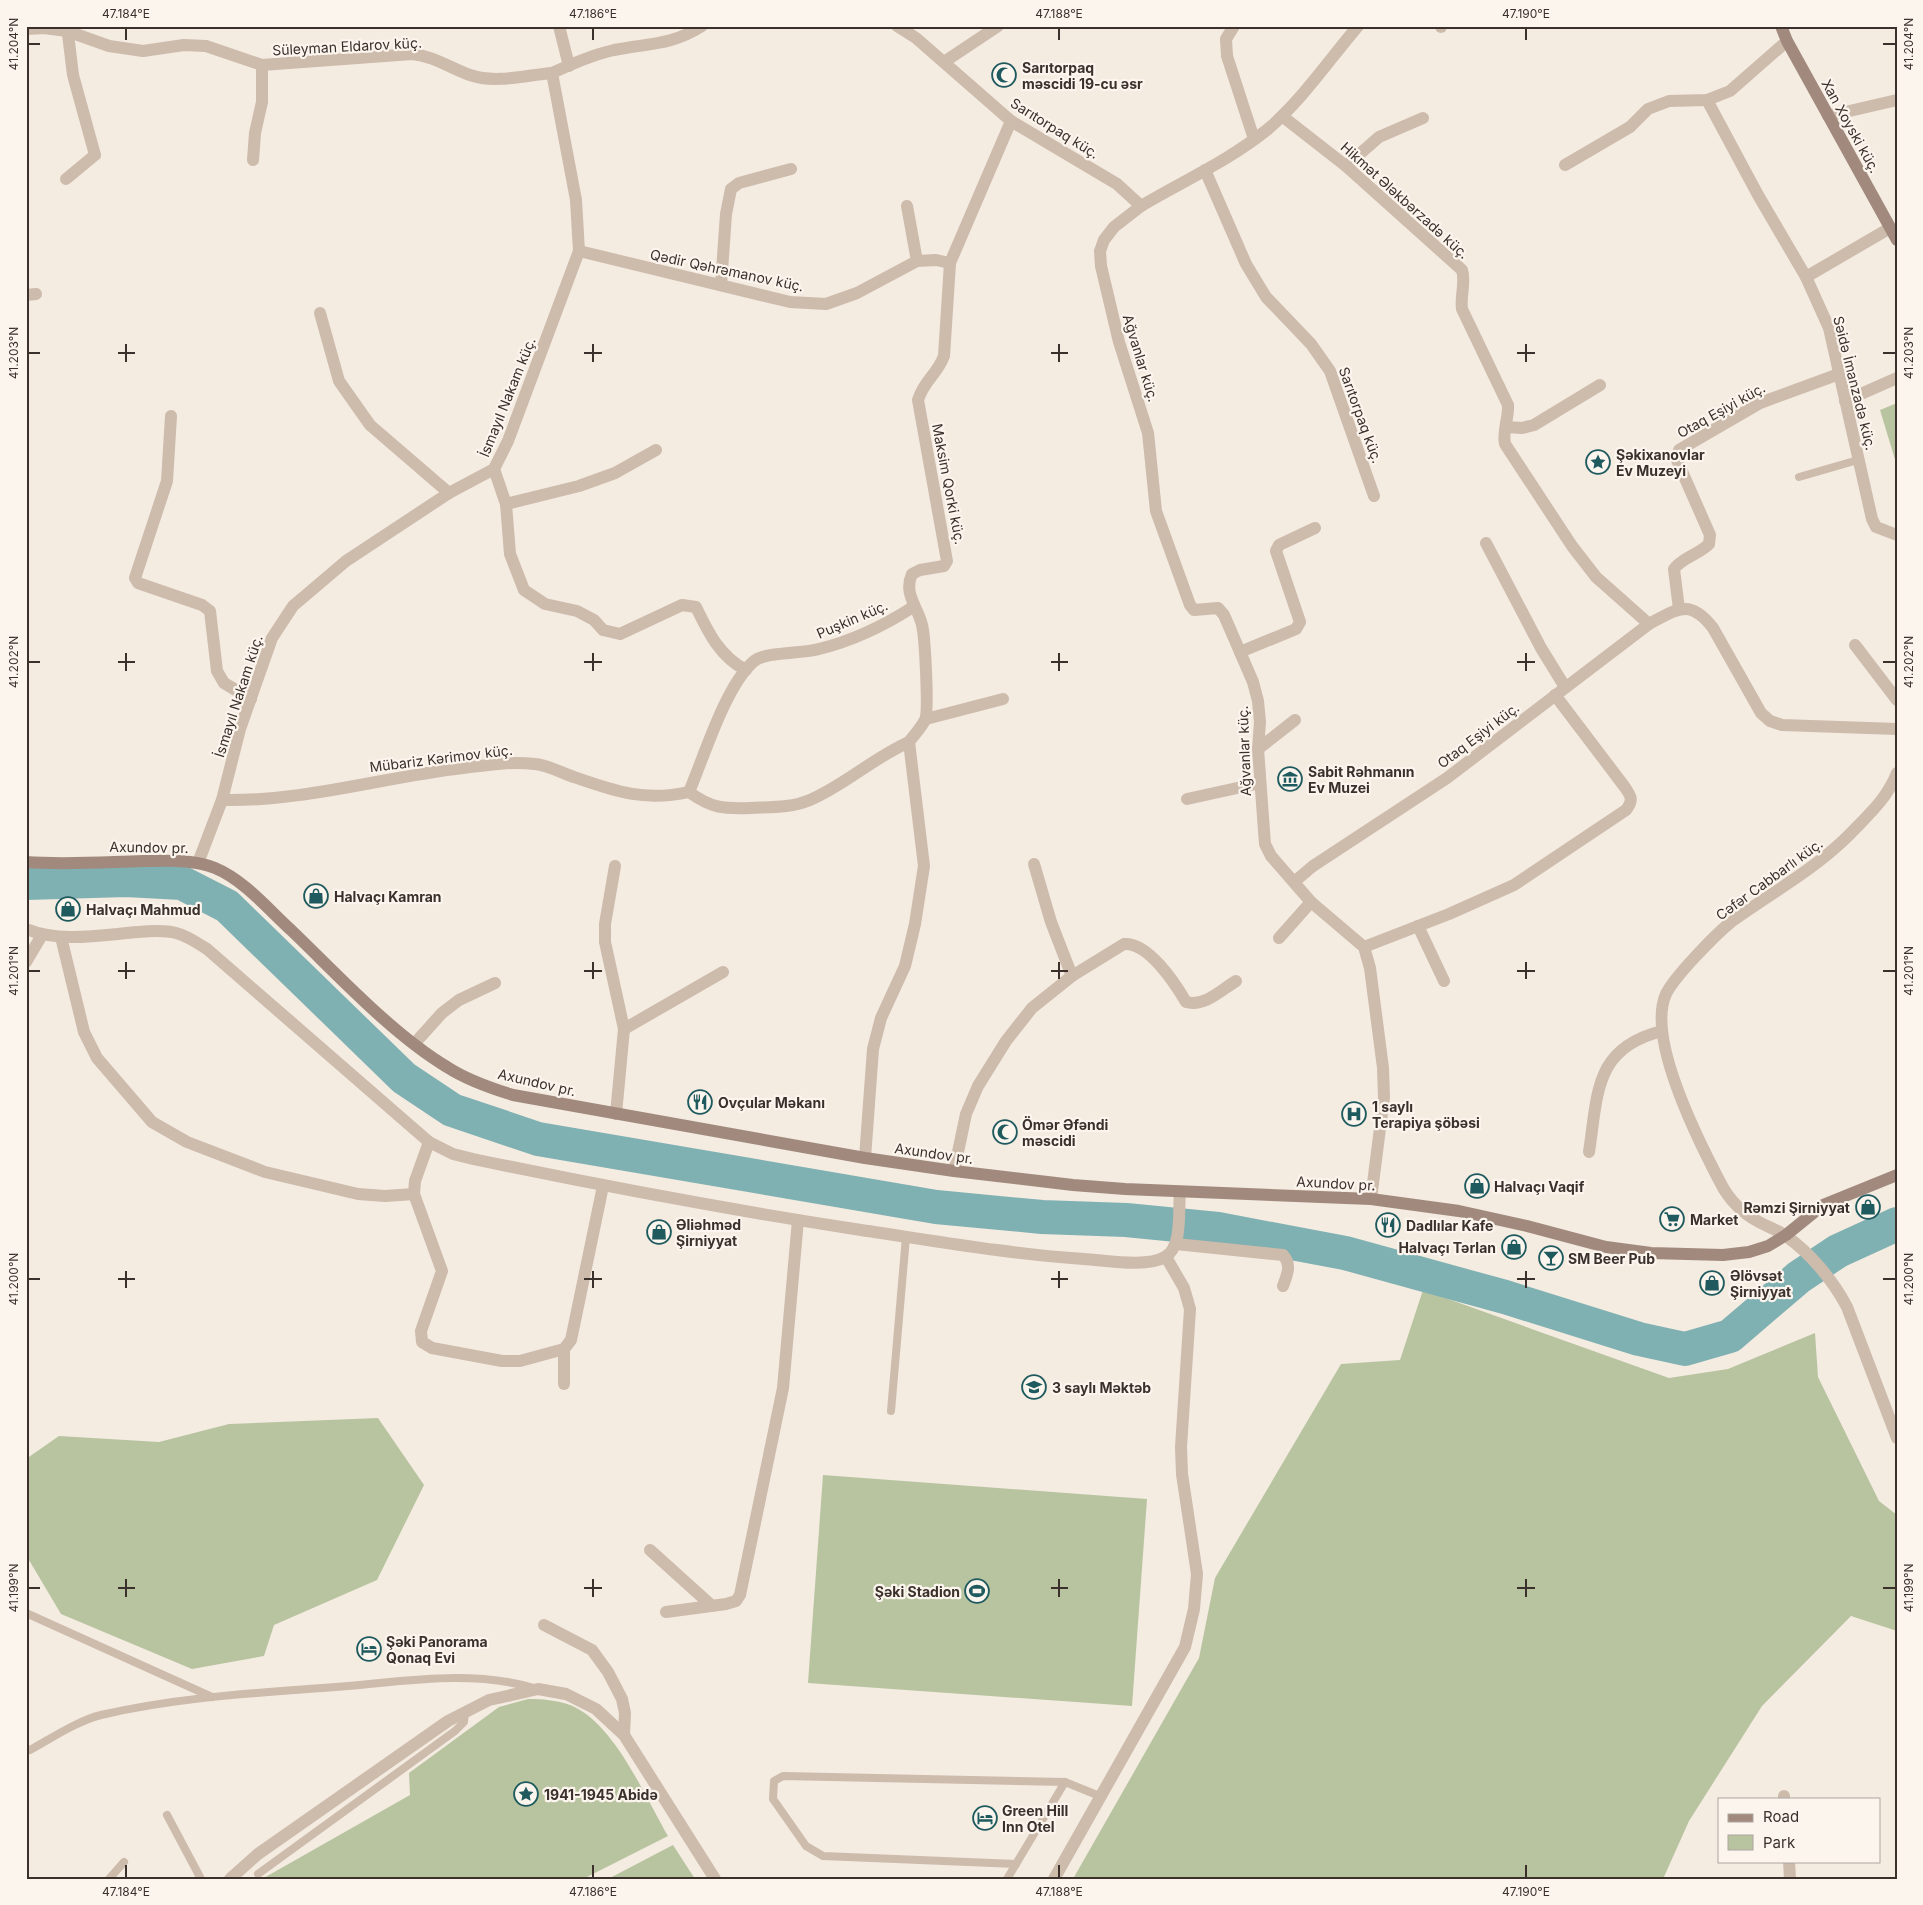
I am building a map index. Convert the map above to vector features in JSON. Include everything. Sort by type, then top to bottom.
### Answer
[{"type":"street","points":[[559,26],[569,66]]},
{"type":"street","points":[[552,73],[585,58],[614,50],[655,46],[680,39],[702,26]]},
{"type":"street","name":"Sarıtorpaq küç.","points":[[897,26],[944,62],[1011,121],[1116,184],[1141,206]]},
{"type":"street","points":[[944,62],[998,26]]},
{"type":"street","points":[[1234,26],[1226,39],[1227,56],[1254,139]]},
{"type":"street","points":[[1141,206],[1205,170],[1254,139],[1282,116],[1358,26]]},
{"type":"street","name":"Xan Xoyski küç.","points":[[1781,26],[1828,116],[1897,240]]},
{"type":"street","points":[[66,178],[94,155],[73,75],[67,28]]},
{"type":"street","name":"Süleyman Eldarov küç.","points":[[26,29],[67,28],[109,46],[143,51],[184,44],[206,46],[262,65],[412,54],[429,56],[470,75],[487,79],[552,73]]},
{"type":"street","points":[[1565,165],[1630,127],[1648,109],[1669,101],[1707,100],[1730,91],[1787,40]]},
{"type":"street","points":[[253,160],[262,102],[262,65]]},
{"type":"street","name":"İsmayıl Nakam küç.","points":[[198,863],[222,800],[240,730],[272,638],[292,606],[346,560],[449,493],[494,469],[508,441],[579,251],[576,200],[552,73]]},
{"type":"street","name":"Səidə İmanzadə küç.","points":[[1707,100],[1758,195],[1806,277],[1829,328],[1872,519],[1876,528],[1897,535]]},
{"type":"street","points":[[1828,116],[1897,100]]},
{"type":"street","name":"Hikmət Ələkbərzadə küç.","points":[[1282,116],[1346,166],[1462,270],[1464,276],[1460,297],[1462,310],[1508,405],[1504,436],[1505,444],[1572,546],[1596,577],[1650,624]]},
{"type":"street","points":[[1346,166],[1379,138],[1424,118]]},
{"type":"street","name":"Maksim Qorki küç.","points":[[926,719],[925,639],[922,622],[913,606],[908,582],[912,574],[920,570],[944,566],[948,562],[918,400],[922,386],[940,367],[944,356],[950,263],[1011,121]]},
{"type":"street","points":[[720,285],[730,189],[739,183],[791,169]]},
{"type":"street","name":"Sarıtorpaq küç.","points":[[1205,170],[1246,264],[1266,297],[1311,344],[1330,371],[1374,496]]},
{"type":"street","points":[[907,206],[917,261]]},
{"type":"street","name":"Ağvanlar küç.","points":[[1141,206],[1114,227],[1104,240],[1100,251],[1101,266],[1119,342],[1148,433],[1152,489],[1156,510],[1190,605],[1194,610],[1200,611],[1218,608],[1224,615],[1253,682],[1258,701],[1260,722],[1258,749],[1265,844],[1271,856],[1311,902],[1364,947]]},
{"type":"street","points":[[1806,277],[1890,228]]},
{"type":"street","name":"Qədir Qəhrəmanov küç.","points":[[579,251],[790,302],[826,304],[857,293],[917,261],[936,260],[950,263]]},
{"type":"street","points":[[320,313],[339,381],[370,425],[449,493]]},
{"type":"street","name":"Otaq Eşiyi küç.","points":[[1294,882],[1313,866],[1447,778],[1650,624],[1679,609],[1674,570],[1680,561],[1702,551],[1709,544],[1710,535],[1677,460],[1679,450],[1760,403],[1839,374]]},
{"type":"street","points":[[1845,401],[1897,378]]},
{"type":"street","points":[[1506,426],[1522,428],[1534,425],[1600,385]]},
{"type":"street","points":[[171,416],[167,481],[135,578],[138,583],[202,605],[210,611],[216,671],[224,683],[251,699]]},
{"type":"street","points":[[506,504],[579,486],[615,474],[656,450]]},
{"type":"street","points":[[494,469],[506,504],[510,554],[524,590],[545,604],[577,610],[594,620],[603,630],[620,634],[682,605],[696,607],[708,631],[731,662],[746,670]]},
{"type":"street","points":[[1240,652],[1296,629],[1300,622],[1276,551],[1279,545],[1314,528]]},
{"type":"street","points":[[1486,543],[1540,648],[1566,686]]},
{"type":"street","name":"Puşkin küç.","points":[[689,792],[730,693],[754,661],[763,657],[818,650],[847,640],[898,616],[913,606]]},
{"type":"street","points":[[1679,609],[1694,610],[1703,616],[1713,628],[1761,713],[1770,721],[1782,725],[1897,730]]},
{"type":"street","points":[[1855,646],[1897,700]]},
{"type":"street","points":[[1372,1199],[1384,1097],[1383,1068],[1370,968],[1364,947],[1514,885],[1626,810],[1631,803],[1632,797],[1555,695]]},
{"type":"street","points":[[689,792],[705,804],[719,807],[783,807],[809,800],[836,787],[884,753],[909,742],[926,719],[1003,699]]},
{"type":"street","points":[[1258,749],[1295,720]]},
{"type":"street","points":[[865,1158],[873,1049],[881,1018],[904,966],[915,924],[924,866],[909,742]]},
{"type":"street","name":"Mübariz Kərimov küç.","points":[[222,800],[275,797],[440,770],[515,762],[538,764],[608,789],[644,797],[670,796],[689,792]]},
{"type":"street","name":"Cəfər Cabbarlı küç.","points":[[1897,773],[1884,798],[1827,858],[1729,924],[1676,977],[1665,996],[1662,1030],[1673,1081],[1720,1183],[1734,1204],[1757,1221],[1786,1235],[1828,1277],[1847,1307],[1897,1438]]},
{"type":"street","points":[[1187,799],[1260,783]]},
{"type":"street","name":"Axundov pr.","points":[[26,862],[170,861],[198,863],[227,875],[256,897],[376,1011],[415,1044],[447,1067],[491,1088],[513,1095],[865,1158],[1073,1185],[1180,1192],[1372,1199],[1459,1212],[1528,1226],[1606,1247],[1651,1254],[1723,1255],[1749,1252],[1768,1246],[1786,1235],[1823,1205],[1840,1196],[1897,1175]]},
{"type":"street","points":[[1034,864],[1050,922],[1072,976]]},
{"type":"street","points":[[615,866],[605,924],[605,942],[624,1029],[616,1114]]},
{"type":"street","points":[[1279,938],[1311,902]]},
{"type":"street","points":[[1418,926],[1444,981]]},
{"type":"street","points":[[26,929],[42,935],[61,937],[151,931],[174,932],[191,938],[207,949],[428,1142],[452,1154],[473,1159],[603,1186],[798,1220],[996,1251],[1138,1262],[1166,1257],[1176,1244],[1180,1192]]},
{"type":"street","points":[[26,962],[42,935]]},
{"type":"street","points":[[61,937],[84,1032],[97,1058],[152,1122],[187,1142],[265,1172],[358,1194],[385,1196],[414,1194]]},
{"type":"street","points":[[954,1171],[966,1114],[978,1086],[1006,1041],[1032,1008],[1072,976],[1124,944],[1133,943],[1144,950],[1164,971],[1177,986],[1186,1002],[1193,1004],[1205,1001],[1236,981]]},
{"type":"street","points":[[624,1029],[723,972]]},
{"type":"street","points":[[415,1044],[442,1013],[459,1000],[496,983]]},
{"type":"street","points":[[1589,1152],[1597,1094],[1603,1074],[1623,1047],[1641,1036],[1662,1030]]},
{"type":"street","points":[[428,1142],[415,1181],[414,1194],[442,1271],[421,1331],[422,1342],[432,1348],[502,1361],[520,1361],[564,1350]]},
{"type":"street","points":[[564,1384],[564,1350],[571,1340],[603,1186]]},
{"type":"street","points":[[666,1612],[736,1601],[740,1595],[783,1388],[798,1220]]},
{"type":"street","points":[[1176,1244],[1283,1255],[1288,1260],[1289,1267],[1283,1286]]},
{"type":"street","points":[[1054,1879],[1185,1648],[1194,1609],[1197,1574],[1182,1474],[1181,1447],[1190,1309],[1184,1288],[1166,1257]]},
{"type":"street","points":[[650,1550],[712,1606]]},
{"type":"street","points":[[544,1625],[592,1650],[608,1672],[622,1699],[625,1713],[624,1735]]},
{"type":"street","points":[[230,1879],[258,1854],[465,1711],[507,1694],[538,1689],[566,1694],[596,1709],[624,1735],[715,1879]]},
{"type":"street","points":[[1789,1862],[1790,1879]]},
{"type":"lane","points":[[1799,477],[1858,460]]},
{"type":"lane","points":[[892,1411],[906,1237]]},
{"type":"lane","points":[[26,1613],[212,1697]]},
{"type":"lane","points":[[30,1750],[100,1715],[212,1697],[433,1679],[480,1678],[511,1682],[538,1689]]},
{"type":"lane","points":[[258,1874],[455,1730],[464,1722],[465,1711]]},
{"type":"lane","points":[[1016,1864],[823,1856],[806,1846],[773,1799],[774,1781],[782,1776],[1065,1782],[1102,1797]]},
{"type":"lane","points":[[1007,1879],[1065,1782]]},
{"type":"lane","points":[[167,1816],[201,1879]]},
{"type":"lane","points":[[109,1879],[124,1862]]},
{"type":"green space","points":[[1897,403],[1897,466],[1880,410]]},
{"type":"green space","points":[[1423,1290],[1669,1378],[1728,1369],[1815,1333],[1818,1377],[1879,1501],[1897,1515],[1897,1631],[1851,1616],[1762,1706],[1689,1821],[1663,1879],[1073,1879],[1199,1658],[1215,1578],[1341,1364],[1400,1360]]},
{"type":"green space","points":[[378,1418],[424,1485],[377,1580],[274,1625],[264,1656],[192,1669],[61,1614],[26,1555],[26,1459],[59,1436],[159,1442],[229,1424]]},
{"type":"green space","name":"Şəki Stadion","points":[[823,1475],[1147,1499],[1132,1706],[808,1683]]},
{"type":"green space","points":[[528,1699],[549,1700],[570,1705],[586,1714],[601,1727],[627,1762],[668,1836],[583,1879],[262,1879],[410,1795],[409,1773],[499,1707]]},
{"type":"green space","points":[[673,1845],[695,1879],[608,1879]]},
{"type":"waterway","points":[[26,883],[126,880],[182,883],[227,906],[404,1078],[452,1110],[538,1139],[936,1207],[1042,1217],[1126,1220],[1218,1229],[1345,1253],[1505,1297],[1639,1339],[1685,1349],[1730,1336],[1799,1277],[1838,1251],[1897,1224]]},
{"type":"place","name":"Sarıtorpaq məscidi 19-cu əsr","points":[[1004,75]]},
{"type":"place","name":"Şəkixanovlar Ev Muzeyi","points":[[1598,462]]},
{"type":"place","name":"Sabit Rəhmanın Ev Muzei","points":[[1290,779]]},
{"type":"place","name":"Halvaçı Kamran","points":[[316,896]]},
{"type":"place","name":"Halvaçı Mahmud","points":[[68,909]]},
{"type":"place","name":"Ovçular Məkanı","points":[[700,1102]]},
{"type":"place","name":"1 saylı Terapiya şöbəsi","points":[[1354,1114]]},
{"type":"place","name":"Ömər Əfəndi məscidi","points":[[1005,1132]]},
{"type":"place","name":"Halvaçı Vaqif","points":[[1477,1186]]},
{"type":"place","name":"Rəmzi Şirniyyat","points":[[1868,1207]]},
{"type":"place","name":"Market","points":[[1672,1219]]},
{"type":"place","name":"Dadlılar Kafe","points":[[1388,1225]]},
{"type":"place","name":"Əliəhməd Şirniyyat","points":[[659,1232]]},
{"type":"place","name":"Halvaçı Tərlan","points":[[1514,1247]]},
{"type":"place","name":"SM Beer Pub","points":[[1551,1258]]},
{"type":"place","name":"Əlövsət Şirniyyat","points":[[1712,1283]]},
{"type":"place","name":"3 saylı Məktəb","points":[[1034,1387]]},
{"type":"place","name":"Şəki Stadion","points":[[977,1591]]},
{"type":"place","name":"Şəki Panorama Qonaq Evi","points":[[369,1649]]},
{"type":"place","name":"1941-1945 Abidə","points":[[526,1794]]},
{"type":"place","name":"Green Hill Inn Otel","points":[[985,1818]]}]
